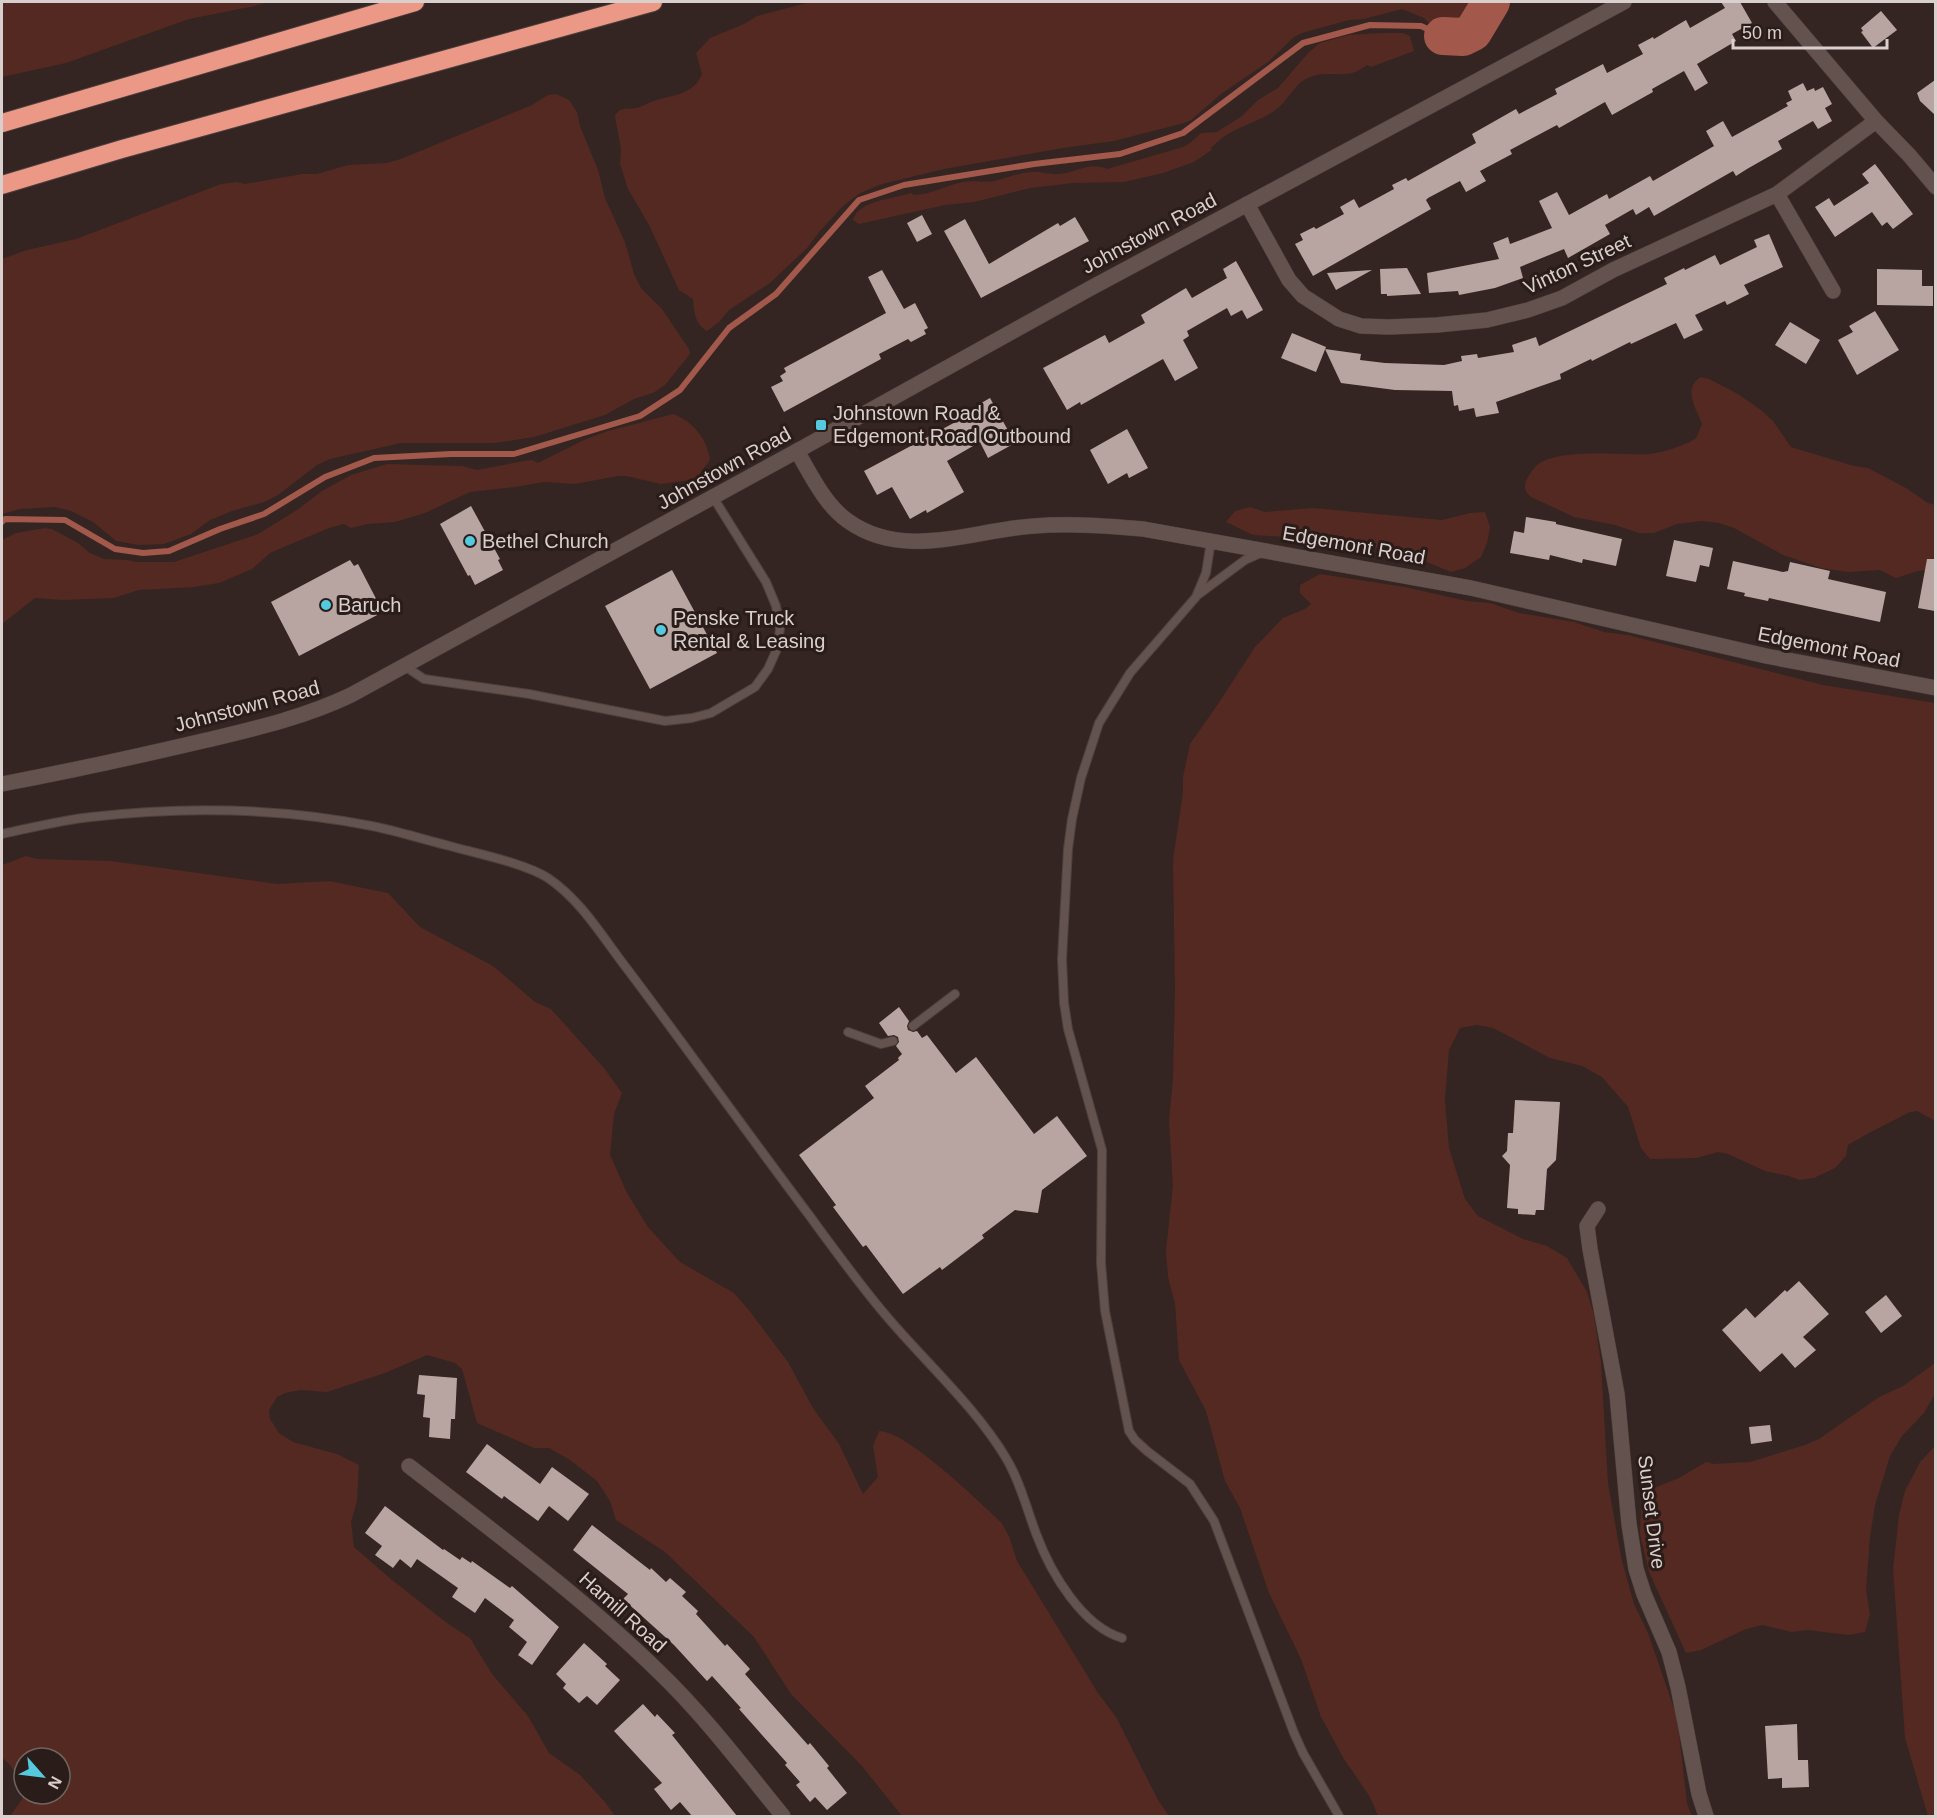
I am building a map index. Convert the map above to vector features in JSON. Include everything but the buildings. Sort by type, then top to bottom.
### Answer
[{"type":"highway","points":[[2,123],[415,2]]},
{"type":"highway","points":[[2,185],[133,146],[653,2]]},
{"type":"street","name":"Johnstown Road","points":[[2,784],[172,748],[304,715],[351,695],[406,667],[1089,289],[1624,2]]},
{"type":"street","points":[[1775,2],[1876,122],[1909,155],[1935,187]]},
{"type":"street","name":"Vinton Street","points":[[1247,204],[1289,280],[1303,296],[1339,319],[1361,326],[1389,327],[1437,326],[1487,320],[1528,310],[1562,298],[1613,270],[1777,194],[1876,122]]},
{"type":"street","points":[[1777,194],[1833,291]]},
{"type":"street","name":"Edgemont Road","points":[[797,451],[820,489],[846,520],[861,529],[894,541],[938,540],[994,530],[1034,526],[1071,525],[1143,529],[1471,588],[1710,644],[1853,674],[1935,688]]},
{"type":"street","name":"Sunset Drive","points":[[1598,1209],[1587,1226],[1588,1237],[1617,1394],[1629,1524],[1636,1569],[1644,1594],[1669,1652],[1699,1794],[1706,1816]]},
{"type":"street","name":"Hamill Road","points":[[409,1466],[543,1570],[620,1635],[691,1705],[783,1816]]},
{"type":"lane","points":[[406,667],[424,679],[529,694],[665,720],[692,718],[711,713],[755,687],[773,659],[780,629],[777,606],[766,582],[713,497]]},
{"type":"lane","points":[[1196,597],[1203,582],[1211,541]]},
{"type":"lane","points":[[1267,551],[1245,560],[1196,597],[1130,673],[1107,707],[1094,737],[1074,808],[1068,849],[1062,959],[1064,1003],[1068,1029],[1102,1150],[1101,1263],[1105,1311],[1129,1431],[1147,1451],[1190,1484],[1214,1521],[1294,1733],[1303,1754],[1339,1816]]},
{"type":"lane","points":[[2,834],[69,820],[140,813],[213,811],[280,813],[342,821],[399,832],[490,857],[546,877],[572,899],[593,922],[845,1264],[884,1313],[982,1424],[1006,1457],[1013,1471],[1038,1541],[1056,1575],[1096,1626],[1122,1638]]},
{"type":"lane","points":[[913,1026],[955,994]]},
{"type":"lane","points":[[848,1032],[881,1044],[892,1041]]},
{"type":"shaded area","points":[[2,2],[269,2],[189,19],[66,63],[2,77]]},
{"type":"shaded area","points":[[810,2],[1479,2],[1463,24],[1450,32],[1402,9],[1302,33],[1294,37],[1268,62],[1184,123],[1114,141],[944,169],[882,184],[860,193],[842,207],[807,248],[770,283],[729,310],[707,331],[698,321],[693,299],[679,290],[649,225],[628,189],[620,164],[621,149],[615,116],[621,110],[682,93],[693,87],[702,74],[696,53],[710,38],[757,16]]},
{"type":"shaded area","points":[[1403,33],[1410,36],[1414,51],[1371,67],[1367,65],[1358,71],[1345,74],[1321,74],[1306,79],[1298,84],[1272,113],[1225,136],[1210,149],[1213,149],[1194,162],[1163,173],[1124,182],[1073,183],[1030,188],[974,202],[945,205],[859,224],[853,220],[856,213],[869,204],[911,193],[920,195],[963,182],[995,181],[1034,172],[1059,174],[1095,166],[1107,169],[1183,147],[1201,133],[1217,132],[1242,116],[1258,100],[1278,88],[1309,52],[1320,43],[1348,35]]},
{"type":"shaded area","points":[[556,94],[569,100],[577,112],[580,126],[598,170],[605,198],[625,242],[634,274],[641,288],[662,309],[689,349],[690,354],[665,385],[605,415],[534,437],[495,443],[401,443],[330,459],[317,465],[278,495],[210,520],[191,534],[164,544],[139,545],[116,541],[93,522],[71,511],[55,507],[20,509],[2,514],[2,259],[27,250],[76,239],[221,184],[237,182],[245,184],[302,174],[317,174],[348,165],[386,163],[401,159],[532,105],[548,95]]},
{"type":"shaded area","points":[[1701,377],[1738,394],[1761,410],[1773,421],[1791,447],[1868,468],[1935,505],[1935,570],[1918,571],[1896,578],[1880,570],[1848,572],[1821,568],[1783,555],[1734,528],[1719,523],[1701,521],[1677,524],[1654,533],[1639,533],[1615,525],[1574,517],[1527,493],[1525,486],[1528,477],[1536,466],[1546,460],[1574,454],[1650,454],[1671,449],[1696,438],[1702,424],[1691,392],[1695,382]]},
{"type":"shaded area","points":[[673,414],[693,427],[706,445],[710,460],[696,479],[661,484],[618,476],[575,484],[544,482],[470,492],[425,513],[395,522],[351,528],[344,524],[329,528],[270,553],[252,569],[219,583],[194,587],[139,590],[114,598],[62,600],[35,598],[2,624],[2,540],[16,533],[52,529],[104,559],[174,562],[258,534],[297,510],[322,491],[351,475],[387,464],[462,466],[477,470],[532,460],[538,463],[586,439],[608,431]]},
{"type":"shaded area","points":[[1250,507],[1265,512],[1313,508],[1442,520],[1485,512],[1490,527],[1481,557],[1465,568],[1451,572],[1407,554],[1390,550],[1360,549],[1300,538],[1253,535],[1226,522],[1235,511]]},
{"type":"shaded area","points":[[1320,574],[1405,587],[1467,601],[1490,603],[1519,613],[1574,622],[1604,632],[1628,635],[1823,685],[1935,703],[1935,1121],[1917,1111],[1910,1112],[1848,1145],[1846,1156],[1835,1168],[1814,1178],[1799,1180],[1765,1171],[1728,1154],[1718,1152],[1697,1158],[1650,1159],[1641,1148],[1628,1107],[1602,1077],[1582,1066],[1550,1058],[1493,1028],[1477,1025],[1460,1028],[1449,1050],[1445,1100],[1449,1148],[1465,1199],[1478,1216],[1523,1239],[1547,1246],[1567,1258],[1587,1292],[1594,1315],[1601,1363],[1608,1483],[1621,1557],[1634,1604],[1648,1633],[1677,1717],[1687,1803],[1692,1816],[1378,1816],[1370,1797],[1344,1759],[1321,1717],[1301,1659],[1269,1593],[1240,1508],[1225,1481],[1206,1411],[1179,1360],[1175,1304],[1168,1277],[1166,1251],[1173,1185],[1169,1121],[1173,1079],[1175,990],[1173,860],[1183,777],[1190,744],[1255,647],[1283,618],[1311,604],[1300,593],[1300,585]]},
{"type":"shaded area","points":[[26,856],[37,859],[111,861],[277,884],[329,881],[388,893],[420,927],[493,966],[535,1002],[551,1009],[604,1068],[622,1093],[614,1114],[610,1155],[627,1193],[648,1227],[680,1262],[734,1293],[748,1309],[788,1362],[813,1408],[839,1444],[863,1494],[878,1477],[873,1446],[879,1431],[907,1442],[924,1454],[1001,1522],[1009,1536],[1017,1561],[1098,1693],[1116,1717],[1158,1800],[1169,1816],[902,1816],[861,1765],[791,1694],[754,1637],[665,1552],[616,1520],[610,1501],[597,1481],[570,1460],[549,1448],[534,1448],[477,1423],[462,1369],[455,1363],[427,1355],[385,1373],[327,1392],[301,1390],[285,1393],[277,1397],[269,1410],[270,1419],[279,1433],[293,1442],[337,1454],[359,1465],[357,1501],[351,1522],[354,1547],[392,1580],[470,1638],[492,1674],[528,1716],[549,1753],[580,1775],[615,1816],[10,1816],[17,1806],[72,1806],[72,1746],[12,1746],[12,1769],[2,1758],[2,865]]},
{"type":"shaded area","points":[[1935,1363],[1935,1394],[1924,1413],[1902,1436],[1890,1456],[1875,1505],[1866,1590],[1870,1614],[1865,1632],[1849,1635],[1807,1630],[1792,1632],[1762,1625],[1746,1629],[1701,1650],[1686,1653],[1649,1572],[1640,1534],[1641,1510],[1645,1495],[1649,1490],[1679,1478],[1706,1462],[1713,1464],[1750,1462],[1819,1439],[1879,1397],[1903,1386]]},
{"type":"shaded area","points":[[1935,1446],[1936,1816],[1928,1816],[1905,1738],[1893,1569],[1899,1515],[1905,1491],[1920,1462]]},
{"type":"waterway","points":[[1443,36],[1463,37],[1473,32],[1491,2]]},
{"type":"waterway","points":[[2,522],[5,519],[65,520],[115,549],[143,553],[169,551],[220,529],[264,514],[325,477],[374,458],[514,454],[640,416],[680,390],[729,328],[776,294],[859,200],[904,185],[1034,164],[1120,154],[1183,133],[1303,43],[1370,25],[1421,26],[1443,36]]},
{"type":"place","name":"Johnstown Road & Edgemont Road Outbound","points":[[821,425]]},
{"type":"place","name":"Bethel Church","points":[[470,541]]},
{"type":"place","name":"Baruch","points":[[326,605]]},
{"type":"place","name":"Penske Truck Rental & Leasing","points":[[661,630]]}]
